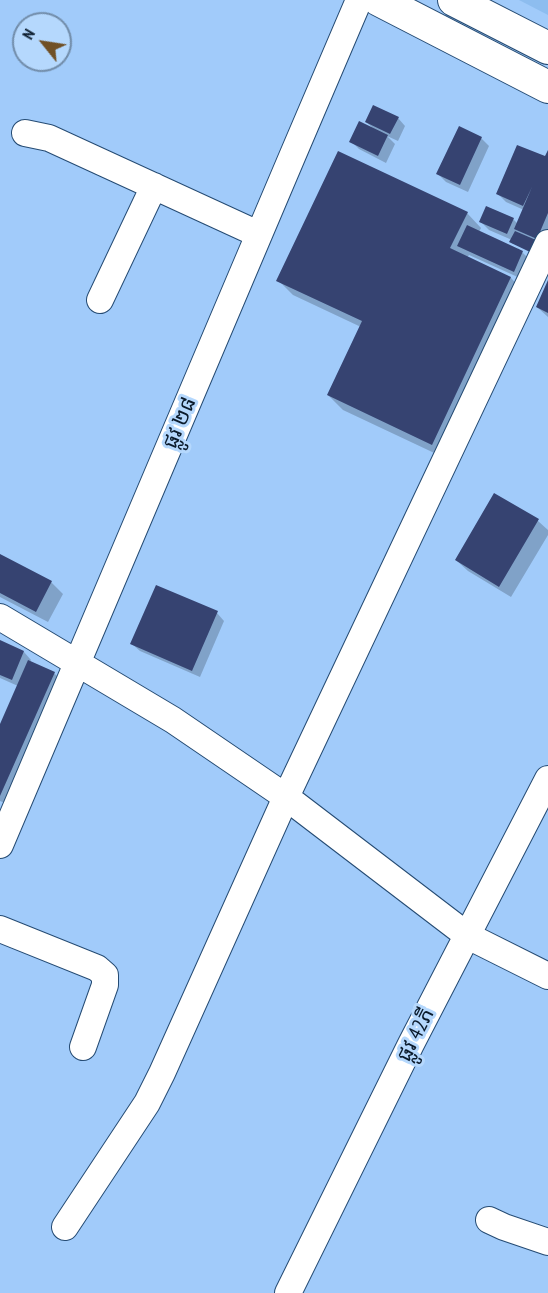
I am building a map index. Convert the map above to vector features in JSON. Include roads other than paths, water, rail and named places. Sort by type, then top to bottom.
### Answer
[{"type":"main road","points":[[379,0],[548,87]]},
{"type":"main road","points":[[454,0],[548,48]]},
{"type":"street","name":"ផ្លូវ ២៨","points":[[0,845],[359,0]]},
{"type":"street","points":[[25,133],[49,138],[258,234]]},
{"type":"street","points":[[100,300],[154,186]]},
{"type":"street","points":[[65,1227],[147,1103],[162,1073],[285,796],[548,243]]},
{"type":"street","points":[[0,617],[174,720],[285,796],[468,936],[548,976]]},
{"type":"street","name":"ផ្លូវ 42ភី","points":[[288,1293],[411,1044],[548,779]]},
{"type":"street","points":[[0,929],[98,968],[105,975],[105,985],[83,1047]]},
{"type":"street","points":[[489,1220],[548,1242]]}]
